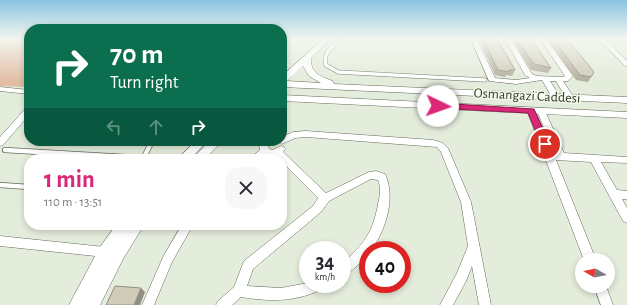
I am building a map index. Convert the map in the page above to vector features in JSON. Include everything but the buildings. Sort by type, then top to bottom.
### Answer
[{"type":"street","points":[[287,66],[301,53]]},
{"type":"street","points":[[287,76],[311,53]]},
{"type":"street","points":[[478,53],[492,79],[528,82],[536,78]]},
{"type":"street","points":[[516,53],[529,75],[544,79],[565,79],[569,76],[553,53]]},
{"type":"street","points":[[616,53],[627,65]]},
{"type":"street","points":[[307,57],[306,66],[313,76],[331,84],[350,88]]},
{"type":"street","points":[[544,79],[556,97]]},
{"type":"street","points":[[558,79],[570,98]]},
{"type":"street","name":"Osmangazi Caddesi","points":[[287,84],[627,100]]},
{"type":"street","points":[[0,89],[24,91]]},
{"type":"street","name":"Osmangazi Caddesi","points":[[287,98],[627,115]]},
{"type":"street","points":[[536,111],[550,156],[587,253]]},
{"type":"street","points":[[536,111],[561,156]]},
{"type":"street","points":[[2,146],[24,117]]},
{"type":"street","points":[[287,138],[292,135],[306,134],[433,143],[440,145],[445,150],[466,202],[485,305]]},
{"type":"street","points":[[189,154],[197,146]]},
{"type":"street","points":[[203,154],[212,146]]},
{"type":"street","points":[[263,146],[265,151],[271,154],[278,152],[283,146]]},
{"type":"street","points":[[261,154],[265,151]]},
{"type":"street","points":[[550,156],[627,160]]},
{"type":"street","points":[[594,158],[627,218]]},
{"type":"street","points":[[287,161],[325,198]]},
{"type":"street","points":[[222,305],[239,291],[248,265],[317,209],[325,198],[337,194],[371,175],[378,174],[382,177],[385,183],[383,211],[375,235],[360,257],[351,264]]},
{"type":"street","points":[[614,194],[627,195]]},
{"type":"street","points":[[77,305],[105,252],[120,230]]},
{"type":"street","points":[[92,305],[118,254],[135,230]]},
{"type":"street","points":[[148,305],[168,259],[185,230]]},
{"type":"street","points":[[0,241],[105,252]]},
{"type":"street","points":[[446,305],[462,277],[474,246]]},
{"type":"street","points":[[239,291],[267,295],[299,292]]},
{"type":"street","points":[[603,293],[607,305]]},
{"type":"lane","points":[[326,53],[324,58],[326,65],[338,72],[485,80]]},
{"type":"lane","points":[[2,146],[89,154]]},
{"type":"lane","points":[[0,185],[24,187]]},
{"type":"shaded area","points":[[0,53],[24,53],[24,87],[0,86]]},
{"type":"route","points":[[438,106],[531,110],[545,144]]}]
